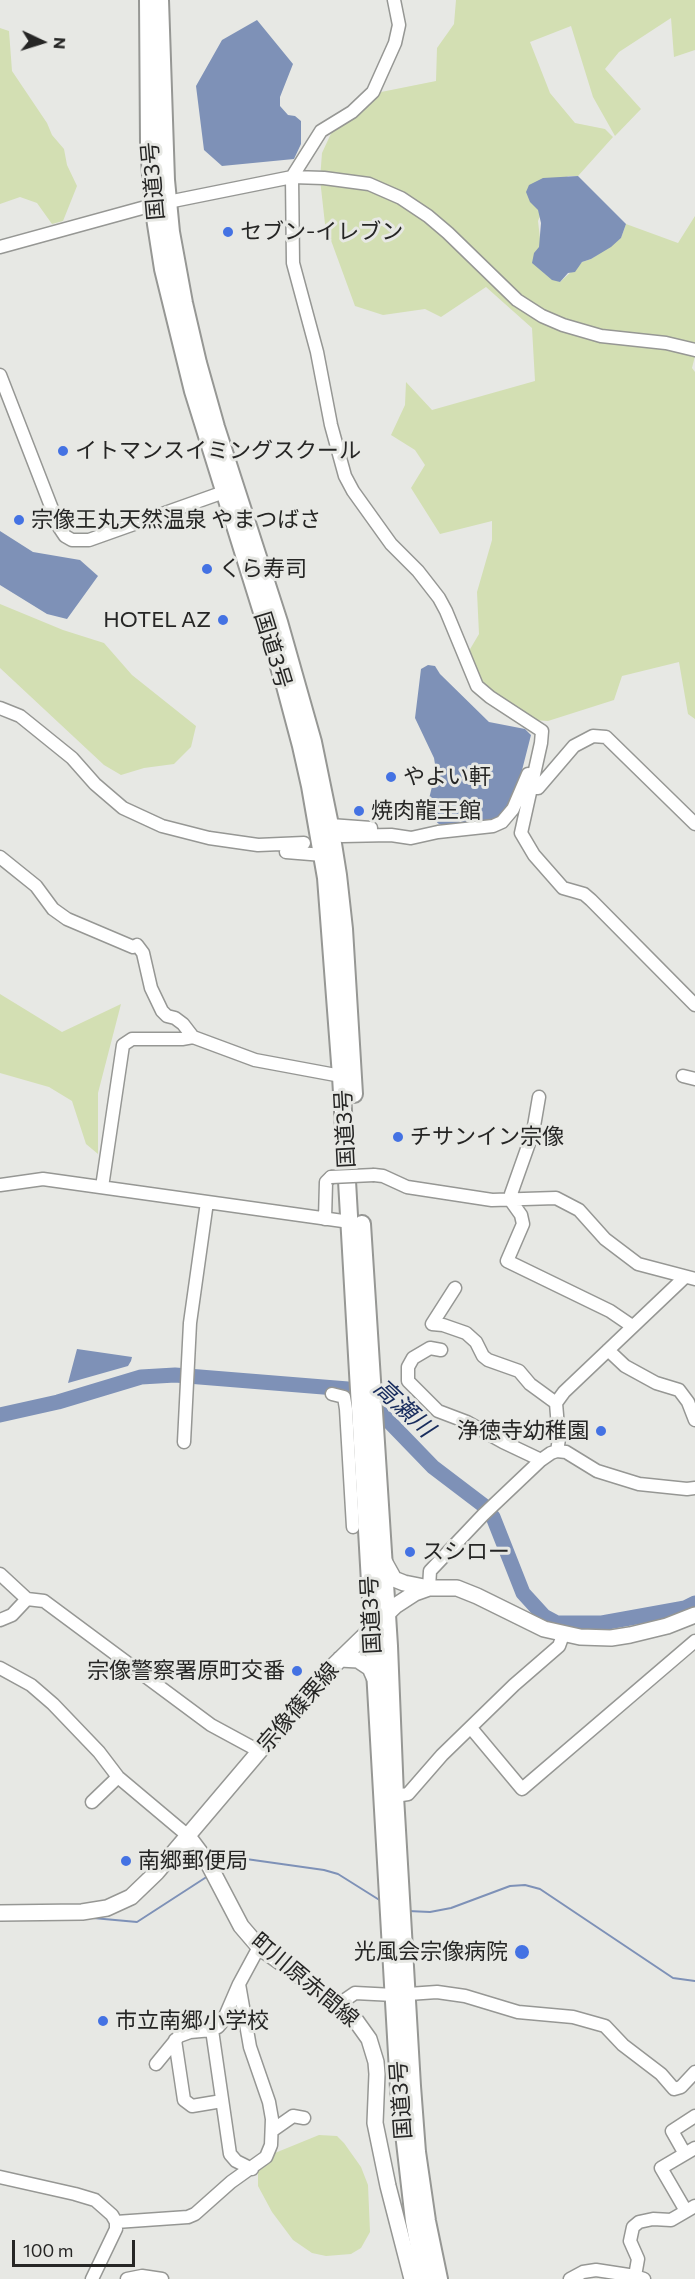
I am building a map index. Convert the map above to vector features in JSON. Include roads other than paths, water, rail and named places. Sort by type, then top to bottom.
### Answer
[{"type":"highway","name":"国道3号","points":[[148,0],[149,144],[160,204],[198,363],[288,652],[336,830],[344,929],[365,1387]]},
{"type":"highway","name":"国道3号","points":[[160,0],[163,146],[160,204],[171,305],[192,391],[285,686],[310,786],[323,855],[334,963],[350,1222],[367,1415],[383,1560],[395,1796],[395,1909]]},
{"type":"highway","name":"国道3号","points":[[367,1415],[374,1677],[395,1909],[405,2152],[414,2221],[425,2279]]},
{"type":"highway","name":"国道3号","points":[[400,1994],[417,2152],[438,2279]]},
{"type":"main road","points":[[383,1560],[394,1578],[404,1583],[429,1588]]},
{"type":"main road","name":"宗像篠栗線","points":[[0,1913],[82,1912],[107,1908],[120,1903],[144,1886],[324,1675],[404,1599],[429,1588],[457,1588],[563,1635],[599,1639],[630,1635],[667,1626],[695,1615]]},
{"type":"main road","points":[[340,1659],[358,1660],[364,1663],[370,1668],[374,1677]]},
{"type":"main road","name":"町川原赤間線","points":[[187,1836],[212,1870],[241,1926],[259,1947],[339,2004],[364,2030],[373,2048],[377,2074],[375,2123],[388,2186],[412,2279]]},
{"type":"street","points":[[394,0],[399,25],[395,43],[373,92],[352,112],[321,132],[292,177],[293,263],[317,352],[331,425],[345,476],[391,544],[418,571],[439,598],[447,611],[477,686],[489,697],[542,731],[521,833],[545,869],[563,888],[584,894],[591,900],[695,1005]]},
{"type":"street","points":[[0,260],[2,247],[160,204],[292,177],[324,178],[369,184],[401,198],[448,233],[517,300],[542,316],[601,336],[666,343],[695,350]]},
{"type":"street","points":[[0,375],[59,527],[65,536],[72,540],[89,540],[224,492]]},
{"type":"street","points":[[0,708],[20,716],[72,758],[123,808],[175,831],[245,844],[304,843]]},
{"type":"street","points":[[531,787],[538,788],[574,746],[593,736],[606,736],[695,824]]},
{"type":"street","points":[[336,830],[361,826],[411,838],[438,832],[493,826],[502,822],[513,809],[536,748],[541,743]]},
{"type":"street","points":[[245,844],[249,852],[254,853],[297,851],[323,855]]},
{"type":"street","points":[[0,857],[36,886],[53,909],[67,919],[133,948],[137,945],[143,953],[152,988],[162,1011],[183,1024],[193,1037]]},
{"type":"street","points":[[102,1187],[123,1045],[132,1039],[193,1037],[255,1060],[341,1076]]},
{"type":"street","points":[[539,1097],[533,1132],[511,1194],[511,1201],[521,1215],[524,1224],[507,1261],[610,1311],[632,1326]]},
{"type":"street","points":[[325,1219],[326,1182],[331,1177],[383,1176],[407,1187],[492,1200],[556,1198],[579,1210],[605,1239],[627,1258],[638,1264],[690,1278]]},
{"type":"street","points":[[0,1185],[43,1179],[350,1222]]},
{"type":"street","points":[[184,1442],[190,1323],[207,1202]]},
{"type":"street","points":[[557,1451],[559,1439],[556,1403],[564,1392],[632,1326],[690,1278]]},
{"type":"street","points":[[455,1288],[432,1324],[443,1324],[466,1333],[476,1342],[483,1356],[488,1360],[519,1371],[530,1384],[556,1403]]},
{"type":"street","points":[[441,1350],[430,1348],[413,1358],[408,1367],[408,1381],[438,1411],[467,1422],[541,1460]]},
{"type":"street","points":[[608,1350],[625,1366],[656,1383],[679,1390],[688,1402],[695,1420]]},
{"type":"street","points":[[332,1394],[344,1397],[353,1527]]},
{"type":"street","points":[[429,1588],[430,1570],[541,1460],[557,1451],[566,1452],[597,1471],[625,1480],[656,1486],[695,1488]]},
{"type":"street","points":[[0,1574],[27,1599],[44,1601],[211,1725],[259,1750]]},
{"type":"street","points":[[0,1620],[12,1615],[27,1599]]},
{"type":"street","points":[[395,1796],[408,1794],[442,1755],[514,1685],[559,1646],[563,1635]]},
{"type":"street","points":[[471,1728],[522,1789],[695,1641]]},
{"type":"street","points":[[0,1668],[31,1685],[53,1704],[99,1752],[118,1778],[187,1836]]},
{"type":"street","points":[[92,1802],[118,1778]]},
{"type":"street","points":[[156,2064],[175,2040],[190,2032],[212,2030],[223,2021],[259,1947]]},
{"type":"street","points":[[116,2222],[188,2217],[195,2214],[231,2182],[266,2157],[272,2145],[273,2130],[269,2102],[250,2048],[239,1984]]},
{"type":"street","points":[[339,2004],[356,1993],[437,1992],[465,1996],[518,2012],[573,2016],[605,2026],[623,2044],[661,2074],[674,2089],[681,2086],[695,2072]]},
{"type":"street","points":[[212,2030],[230,2154],[236,2161],[252,2169]]},
{"type":"street","points":[[175,2040],[184,2100],[192,2106],[222,2101]]},
{"type":"street","points":[[273,2130],[293,2116],[304,2118]]},
{"type":"street","points":[[570,2279],[583,2272],[596,2270],[640,2277],[638,2259],[630,2241],[633,2228],[639,2222],[653,2219],[671,2220],[690,2209],[661,2168],[690,2151],[672,2131],[695,2116]]},
{"type":"street","points":[[0,2177],[95,2200],[111,2216],[116,2222],[116,2229],[92,2279]]},
{"type":"street","points":[[128,2279],[141,2276],[162,2279]]},
{"type":"water","points":[[257,20],[293,64],[280,97],[280,106],[288,115],[295,116],[301,121],[301,144],[294,159],[222,166],[204,150],[196,86],[222,40]]},
{"type":"water","points":[[578,176],[626,224],[621,238],[611,247],[582,262],[575,272],[568,273],[560,282],[552,280],[532,263],[534,253],[539,247],[541,223],[538,210],[530,202],[526,192],[529,185],[543,178]]},
{"type":"water","points":[[0,531],[33,552],[80,560],[98,576],[67,619],[47,614],[0,585]]},
{"type":"water","points":[[428,665],[435,666],[440,674],[489,722],[525,729],[531,735],[519,782],[509,804],[501,816],[495,819],[455,826],[439,824],[427,814],[436,770],[434,758],[415,718],[421,669]]},
{"type":"water","points":[[77,1349],[132,1357],[128,1366],[68,1383]]},
{"type":"waterway","name":"高瀬川","points":[[0,1415],[58,1402],[141,1377],[175,1375],[348,1389],[374,1406],[433,1467],[483,1505],[493,1517],[523,1593],[544,1616],[557,1623],[602,1623],[685,1608],[695,1603]]},
{"type":"waterway","points":[[223,1865],[239,1858],[324,1870],[338,1874],[381,1901]]},
{"type":"waterway","points":[[93,1918],[137,1922],[208,1876]]},
{"type":"waterway","points":[[408,1911],[430,1912],[451,1908],[510,1886],[525,1885],[540,1889],[673,1978],[695,1981]]},
{"type":"place","name":"セブン-イレブン","points":[[228,232]]},
{"type":"place","name":"イトマンスイミングスクール","points":[[63,451]]},
{"type":"place","name":"宗像王丸天然温泉 やまつばさ","points":[[19,520]]},
{"type":"place","name":"くら寿司","points":[[207,569]]},
{"type":"place","name":"HOTEL AZ","points":[[223,620]]},
{"type":"place","name":"やよい軒","points":[[391,777]]},
{"type":"place","name":"焼肉龍王館","points":[[359,811]]},
{"type":"place","name":"チサンイン宗像","points":[[398,1137]]},
{"type":"place","name":"浄徳寺幼稚園","points":[[601,1431]]},
{"type":"place","name":"スシロー","points":[[410,1552]]},
{"type":"place","name":"宗像警察署原町交番","points":[[297,1671]]},
{"type":"place","name":"南郷郵便局","points":[[126,1861]]},
{"type":"place","name":"光風会宗像病院","points":[[522,1952]]},
{"type":"place","name":"市立南郷小学校","points":[[103,2021]]}]
